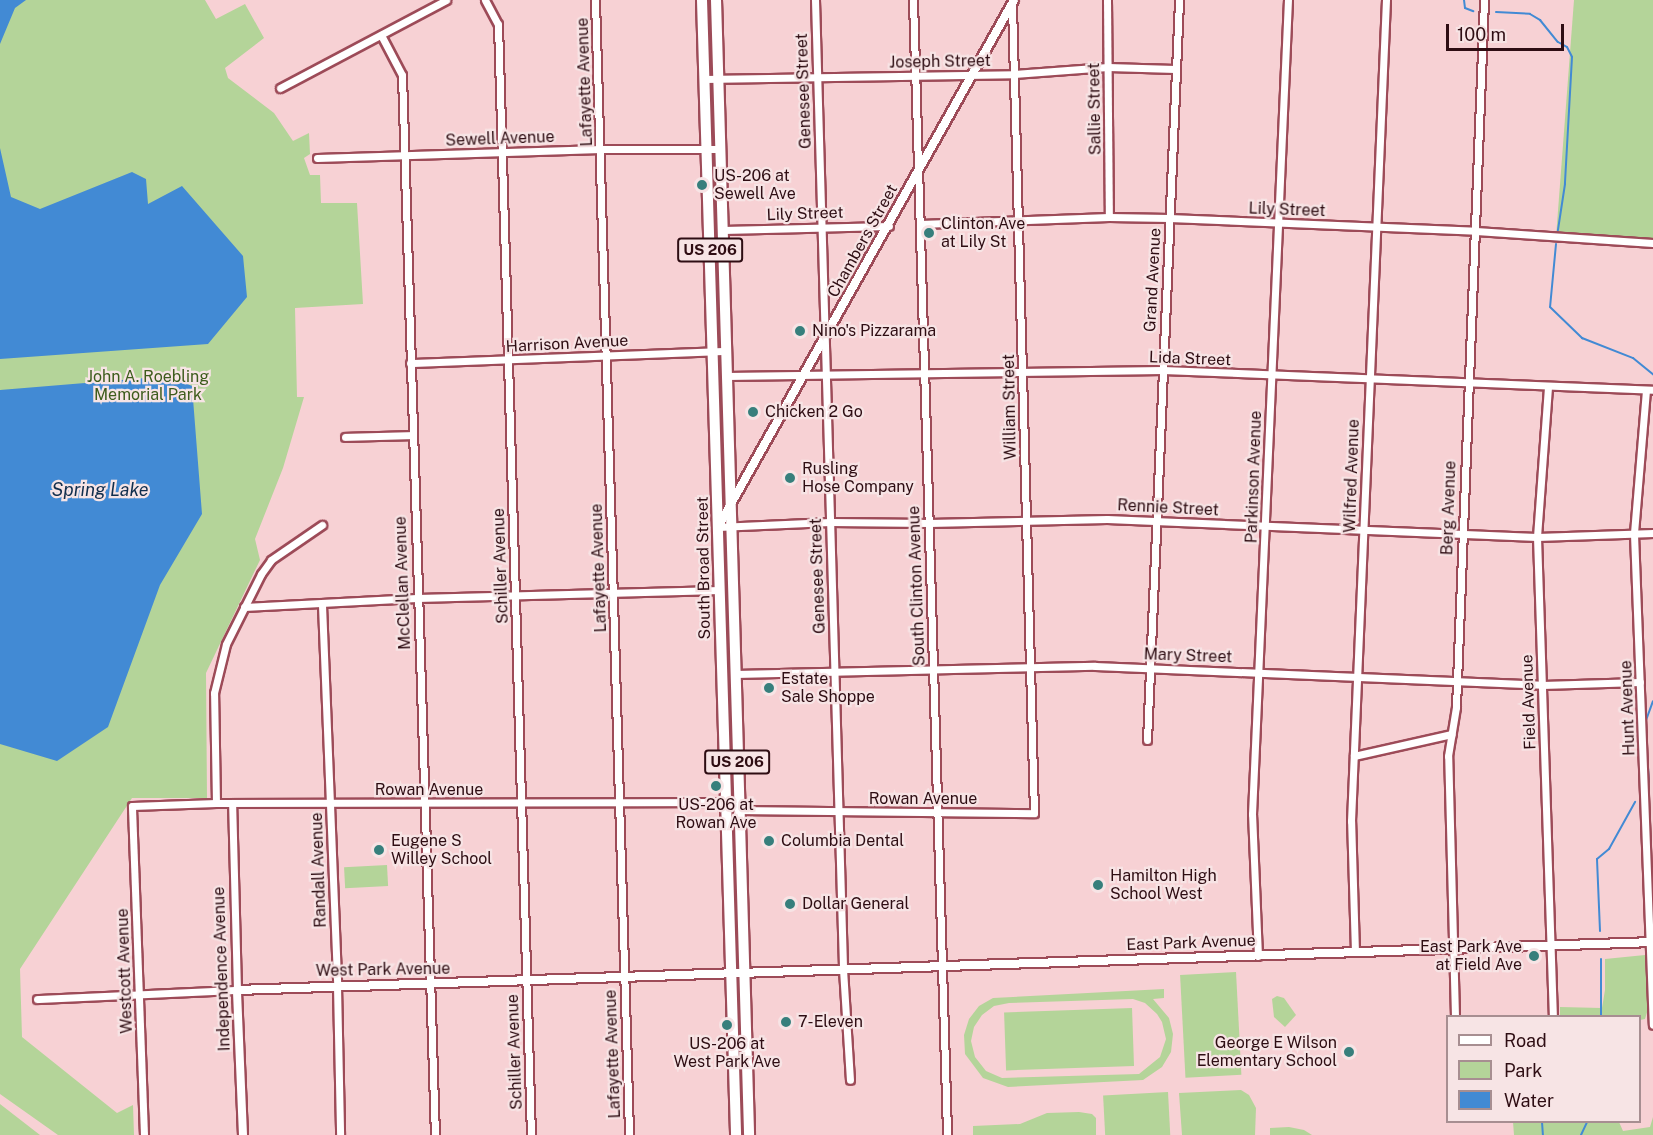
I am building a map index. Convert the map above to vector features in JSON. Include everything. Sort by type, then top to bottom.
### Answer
[{"type":"main road","name":"South Broad Street","points":[[702,0],[729,973],[736,1135]]},
{"type":"main road","name":"South Broad Street","points":[[716,0],[749,1135]]},
{"type":"street","points":[[280,88],[446,0]]},
{"type":"street","name":"Schiller Avenue","points":[[485,0],[498,24],[531,1135]]},
{"type":"street","name":"Lafayette Avenue","points":[[595,0],[629,1135]]},
{"type":"street","name":"Genesee Street","points":[[815,0],[843,969],[850,1080]]},
{"type":"street","name":"South Clinton Avenue","points":[[913,0],[947,1135]]},
{"type":"street","name":"Sallie Street","points":[[1107,0],[1109,217]]},
{"type":"street","name":"Grand Avenue","points":[[1147,740],[1179,0]]},
{"type":"street","name":"Parkinson Avenue","points":[[1258,956],[1252,814],[1288,0]]},
{"type":"street","name":"Wilfred Avenue","points":[[1355,952],[1351,821],[1386,0]]},
{"type":"street","name":"Berg Avenue","points":[[1455,1015],[1448,756],[1457,682],[1461,535],[1476,231],[1484,0]]},
{"type":"street","name":"William Street","points":[[1013,1],[1034,813]]},
{"type":"street","name":"Chambers Street","points":[[718,527],[1013,1]]},
{"type":"street","name":"McClellan Avenue","points":[[381,35],[402,75],[435,1135]]},
{"type":"street","name":"Joseph Street","points":[[704,79],[1014,74],[1108,67],[1175,69]]},
{"type":"street","name":"Sewell Avenue","points":[[317,158],[601,149],[720,149]]},
{"type":"street","name":"Lily Street","points":[[920,224],[1109,217],[1169,218],[1476,231],[1653,243]]},
{"type":"street","name":"Lily Street","points":[[723,230],[888,226]]},
{"type":"street","name":"Harrison Avenue","points":[[410,363],[726,351]]},
{"type":"street","name":"Lida Street","points":[[726,376],[1162,370],[1649,390]]},
{"type":"street","name":"Field Avenue","points":[[1548,387],[1537,537],[1552,1015]]},
{"type":"street","name":"Hunt Avenue","points":[[1649,390],[1634,534],[1652,942],[1653,1025]]},
{"type":"street","points":[[345,436],[412,435]]},
{"type":"street","name":"Rennie Street","points":[[718,527],[830,522],[1026,521],[1156,522],[1537,537],[1653,533]]},
{"type":"street","points":[[216,802],[215,684],[226,644],[271,560],[322,525]]},
{"type":"street","points":[[718,551],[731,550]]},
{"type":"street","points":[[244,607],[322,605],[417,598],[720,590]]},
{"type":"street","name":"Randall Avenue","points":[[322,605],[337,986],[340,1135]]},
{"type":"street","name":"Mary Street","points":[[735,674],[933,669],[1150,669],[1542,685],[1640,682]]},
{"type":"street","points":[[1354,756],[1452,734]]},
{"type":"street","name":"Rowan Avenue","points":[[132,806],[216,802],[618,804],[725,802]]},
{"type":"street","name":"Independence Avenue","points":[[232,803],[243,1135]]},
{"type":"street","name":"Westcott Avenue","points":[[132,806],[144,1135]]},
{"type":"street","name":"Rowan Avenue","points":[[739,810],[1034,813]]},
{"type":"street","name":"East Park Avenue","points":[[729,973],[1652,942]]},
{"type":"street","name":"West Park Avenue","points":[[37,999],[729,973]]},
{"type":"green space","name":"John A. Roebling Memorial Park","points":[[0,0],[205,0],[216,19],[245,4],[264,38],[225,68],[228,78],[274,113],[293,141],[309,133],[310,154],[304,158],[310,175],[320,175],[321,203],[357,203],[363,304],[295,308],[297,397],[304,397],[283,468],[255,539],[260,560],[206,673],[207,798],[132,798],[20,969],[22,1037],[117,1113],[133,1105],[134,1135],[58,1135],[0,1094]]},
{"type":"green space","points":[[1574,0],[1653,0],[1653,243],[1556,237]]},
{"type":"green space","points":[[387,865],[388,886],[345,888],[344,867]]},
{"type":"green space","points":[[1645,955],[1648,1009],[1645,1019],[1641,1020],[1641,1015],[1560,1015],[1560,1007],[1602,1008],[1605,990],[1605,959]]},
{"type":"green space","points":[[1236,972],[1241,1075],[1185,1078],[1180,975]]},
{"type":"green space","points":[[1164,989],[1164,998],[1153,999],[1169,1018],[1173,1034],[1171,1052],[1162,1067],[1143,1080],[1008,1087],[983,1078],[965,1054],[964,1035],[969,1019],[979,1006],[993,998]],"holes":[[[1133,999],[1145,1003],[1162,1022],[1166,1039],[1160,1057],[1139,1074],[1002,1078],[986,1071],[975,1057],[971,1041],[974,1027],[982,1015],[994,1006],[1009,1003]]]},
{"type":"green space","points":[[1277,996],[1284,998],[1296,1015],[1285,1027],[1274,1017],[1272,999]]},
{"type":"green space","points":[[1132,1008],[1134,1066],[1006,1070],[1004,1012]]},
{"type":"green space","points":[[1241,1090],[1249,1095],[1256,1108],[1255,1135],[1182,1135],[1179,1093]]},
{"type":"green space","points":[[1168,1092],[1170,1135],[1105,1135],[1103,1095]]},
{"type":"green space","points":[[0,1104],[40,1135],[0,1135]]},
{"type":"green space","points":[[1047,1113],[1092,1114],[1096,1118],[1096,1135],[973,1135],[973,1126],[1020,1124]]},
{"type":"green space","points":[[1653,1117],[1653,1135],[1514,1135],[1513,1123],[1619,1123],[1623,1131],[1650,1127]]},
{"type":"green space","points":[[1289,1127],[1304,1130],[1312,1135],[1270,1135],[1270,1128]]},
{"type":"water","points":[[0,0],[26,0],[15,8],[0,44]]},
{"type":"water","points":[[0,148],[11,197],[40,209],[132,172],[146,179],[148,204],[182,186],[243,256],[247,297],[208,344],[0,359]]},
{"type":"water","name":"Spring Lake","points":[[170,376],[192,386],[202,514],[160,585],[108,727],[57,761],[0,744],[0,390]]},
{"type":"waterway","points":[[1464,0],[1465,8],[1473,11]]},
{"type":"waterway","points":[[1496,12],[1530,14],[1540,20],[1558,42],[1567,47],[1572,57],[1565,184],[1558,230]]},
{"type":"waterway","points":[[1556,244],[1550,307],[1582,338],[1633,358],[1653,374]]},
{"type":"waterway","points":[[1649,782],[1645,723],[1653,701]]},
{"type":"waterway","points":[[1600,931],[1597,859],[1609,849],[1635,802]]},
{"type":"waterway","points":[[1601,959],[1601,1015]]},
{"type":"waterway","points":[[1542,1123],[1543,1135]]},
{"type":"waterway","points":[[1581,1135],[1587,1123]]},
{"type":"place","name":"US-206 at Sewell Ave","points":[[702,185]]},
{"type":"place","name":"Clinton Ave at Lily St","points":[[929,233]]},
{"type":"place","name":"Nino's Pizzarama","points":[[800,331]]},
{"type":"place","name":"Chicken 2 Go","points":[[753,412]]},
{"type":"place","name":"Rusling Hose Company","points":[[790,478]]},
{"type":"place","name":"Estate Sale Shoppe","points":[[769,688]]},
{"type":"place","name":"US-206 at Rowan Ave","points":[[716,786]]},
{"type":"place","name":"Columbia Dental","points":[[769,841]]},
{"type":"place","name":"Eugene S Willey School","points":[[379,850]]},
{"type":"place","name":"Hamilton High School West","points":[[1098,885]]},
{"type":"place","name":"Dollar General","points":[[790,904]]},
{"type":"place","name":"East Park Ave at Field Ave","points":[[1534,956]]},
{"type":"place","name":"7-Eleven","points":[[786,1022]]},
{"type":"place","name":"US-206 at West Park Ave","points":[[727,1025]]},
{"type":"place","name":"George E Wilson Elementary School","points":[[1349,1052]]}]
